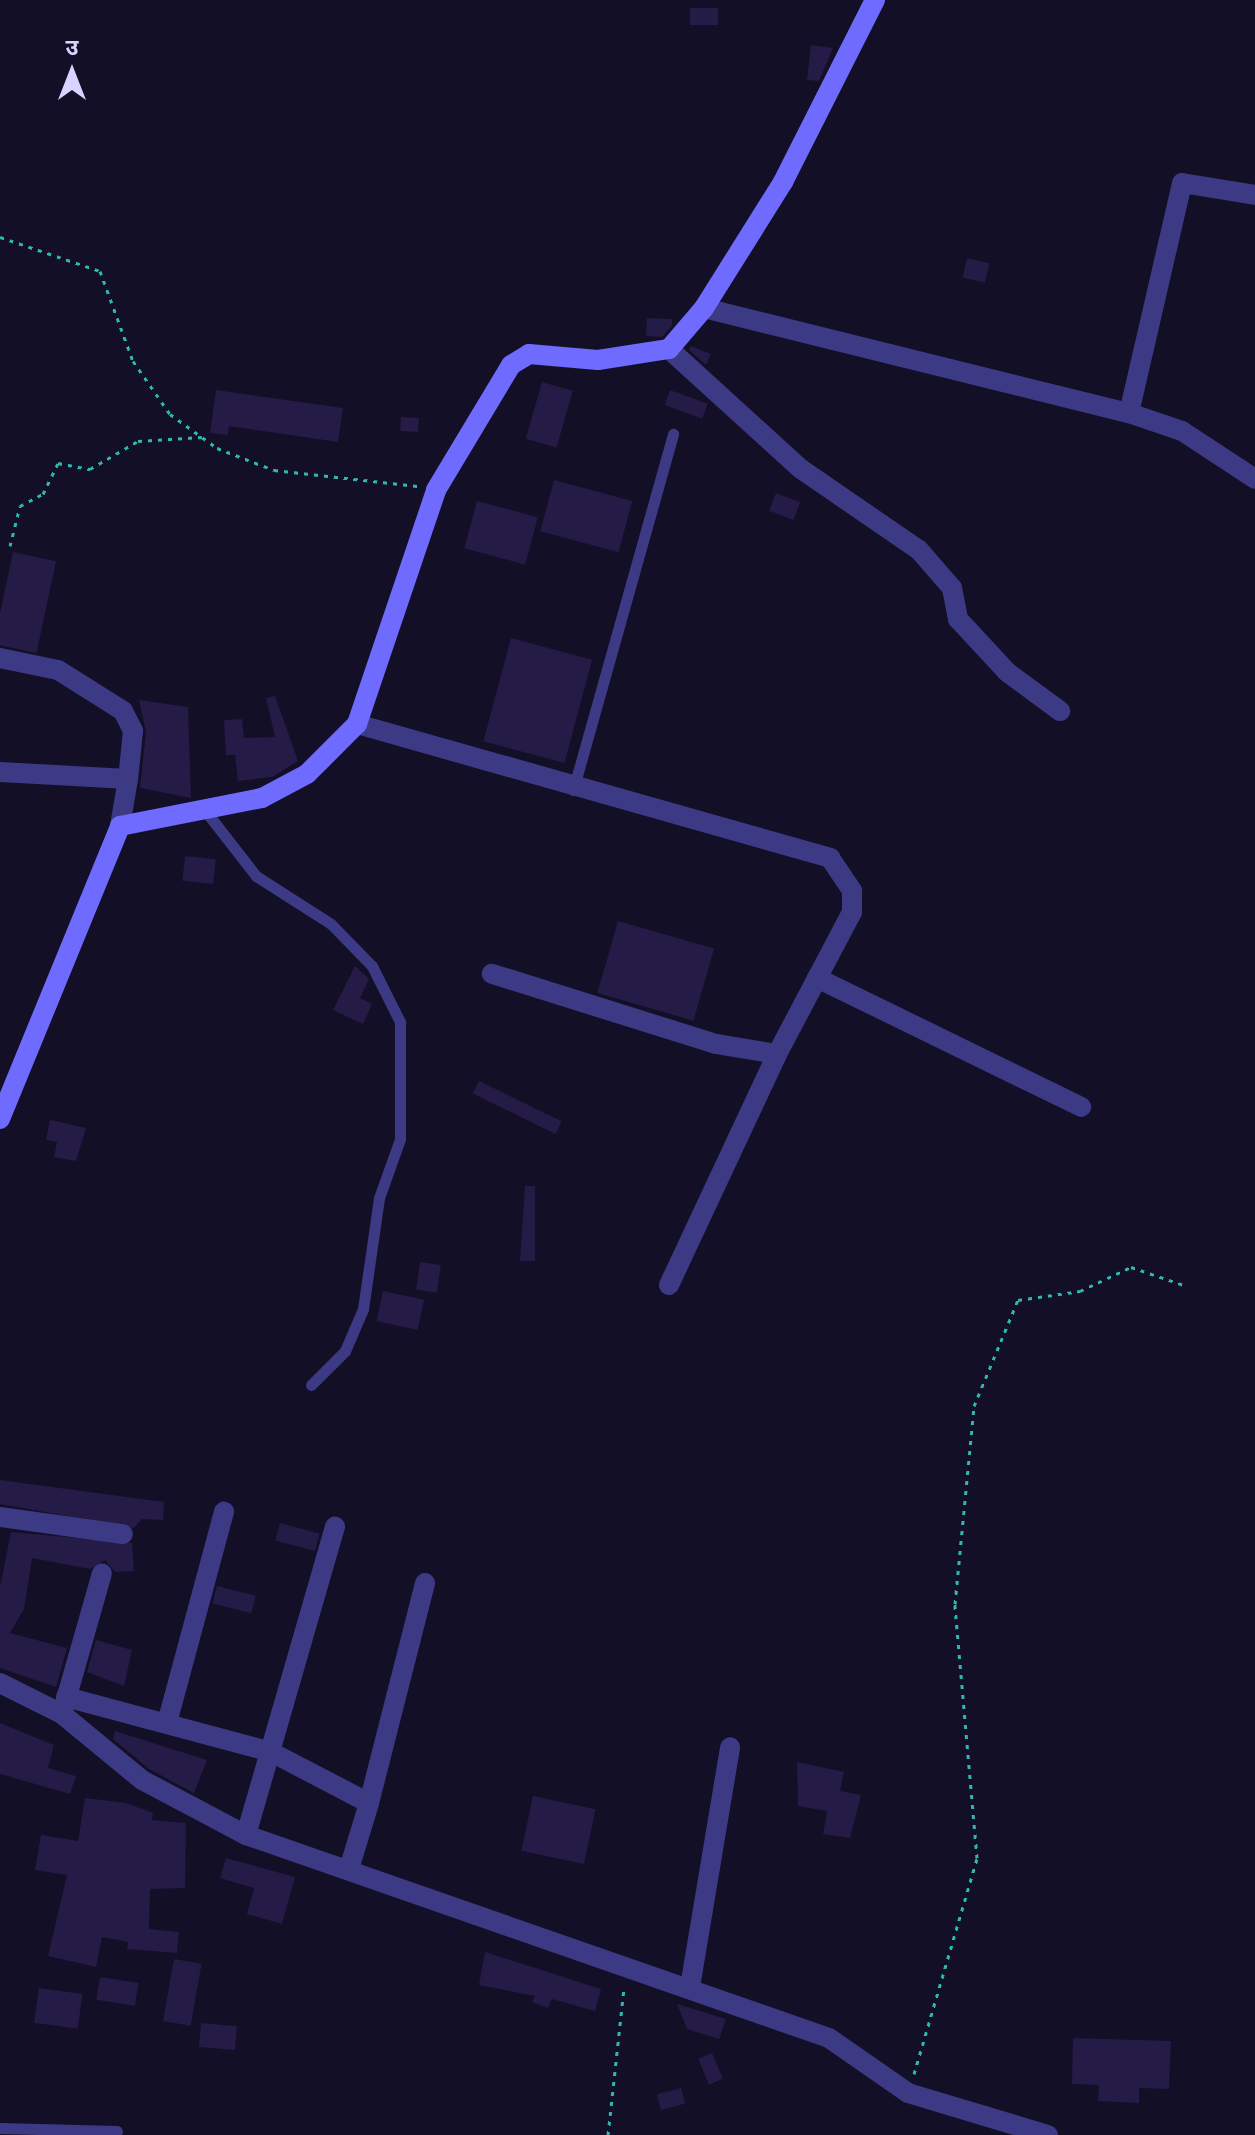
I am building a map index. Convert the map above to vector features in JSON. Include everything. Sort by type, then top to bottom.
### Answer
[{"type":"street","points":[[120,826],[207,813],[262,798],[307,774],[357,724],[436,490],[521,356],[598,360],[669,349],[704,308],[783,182],[875,0]]},
{"type":"street","points":[[1129,413],[1182,183],[1255,195]]},
{"type":"street","points":[[704,308],[1129,413],[1182,431],[1255,477]]},
{"type":"street","points":[[669,349],[801,469],[919,550],[952,588],[958,619],[1007,672],[1060,711]]},
{"type":"street","points":[[0,658],[58,670],[123,711],[133,731],[120,826],[0,1119]]},
{"type":"street","points":[[357,724],[573,791],[830,858],[846,877],[852,912],[777,1054],[669,1285]]},
{"type":"street","points":[[0,772],[128,779]]},
{"type":"street","points":[[492,974],[716,1044],[777,1054]]},
{"type":"street","points":[[817,978],[1081,1107]]},
{"type":"street","points":[[167,1723],[224,1512]]},
{"type":"street","points":[[0,1517],[123,1534]]},
{"type":"street","points":[[246,1835],[335,1527]]},
{"type":"street","points":[[64,1706],[102,1573]]},
{"type":"street","points":[[349,1869],[425,1583]]},
{"type":"street","points":[[0,1683],[64,1706],[167,1723],[271,1752],[369,1803]]},
{"type":"street","points":[[64,1706],[142,1780],[246,1835],[626,1964],[803,2028],[829,2038],[908,2093],[1048,2135]]},
{"type":"street","points":[[690,1987],[730,1747]]},
{"type":"lane","points":[[573,791],[673,434]]},
{"type":"lane","points":[[207,813],[256,876],[331,924],[372,966],[400,1022],[400,1139],[379,1198],[363,1309],[345,1351],[311,1385]]},
{"type":"lane","points":[[0,2128],[117,2131]]},
{"type":"path","points":[[0,237],[100,271],[133,361],[170,414],[202,437],[274,470],[436,490]]},
{"type":"path","points":[[10,546],[20,506],[43,494],[58,463],[90,469],[138,441],[202,437]]},
{"type":"path","points":[[908,2093],[977,1858],[955,1604],[974,1406],[1018,1300],[1080,1291],[1131,1267],[1184,1285]]},
{"type":"path","points":[[608,2135],[626,1964]]},
{"type":"building","points":[[690,8],[718,8],[718,25],[690,25]]},
{"type":"building","points":[[811,45],[833,48],[819,81],[807,80]]},
{"type":"building","points":[[967,258],[989,263],[985,283],[963,277]]},
{"type":"building","points":[[647,318],[672,319],[672,326],[662,337],[646,336]]},
{"type":"building","points":[[691,346],[711,354],[706,365],[689,350]]},
{"type":"building","points":[[542,382],[573,391],[556,448],[526,439]]},
{"type":"building","points":[[216,390],[343,408],[338,442],[229,426],[228,435],[210,433]]},
{"type":"building","points":[[670,390],[708,404],[702,419],[665,405]]},
{"type":"building","points":[[401,417],[419,418],[418,432],[400,431]]},
{"type":"building","points":[[554,480],[632,501],[619,552],[540,531]]},
{"type":"building","points":[[776,493],[800,502],[793,520],[769,511]]},
{"type":"building","points":[[477,501],[538,517],[525,565],[464,548]]},
{"type":"building","points":[[13,552],[56,561],[36,653],[0,645],[0,613]]},
{"type":"building","points":[[511,638],[592,660],[564,763],[483,741]]},
{"type":"building","points":[[275,696],[298,761],[272,777],[238,781],[235,755],[226,755],[224,720],[242,719],[244,738],[275,737],[266,698]]},
{"type":"building","points":[[139,700],[188,707],[191,798],[140,788],[146,732]]},
{"type":"building","points":[[185,856],[216,859],[213,884],[182,881]]},
{"type":"building","points":[[618,921],[714,949],[693,1021],[597,993]]},
{"type":"building","points":[[355,966],[369,979],[360,998],[372,1004],[363,1024],[333,1010]]},
{"type":"building","points":[[479,1081],[562,1121],[556,1134],[473,1094]]},
{"type":"building","points":[[50,1120],[86,1128],[76,1161],[54,1157],[57,1142],[46,1140]]},
{"type":"building","points":[[525,1186],[535,1186],[535,1261],[520,1261]]},
{"type":"building","points":[[420,1262],[441,1265],[437,1293],[416,1290]]},
{"type":"building","points":[[383,1291],[424,1300],[418,1330],[377,1321]]},
{"type":"building","points":[[0,1480],[164,1502],[163,1520],[142,1519],[134,1528],[0,1504]]},
{"type":"building","points":[[280,1523],[320,1534],[315,1551],[275,1540]]},
{"type":"building","points":[[11,1532],[132,1543],[134,1571],[115,1572],[105,1560],[90,1569],[32,1558],[24,1609],[10,1633],[67,1648],[56,1687],[0,1668],[0,1587]]},
{"type":"building","points":[[217,1586],[256,1596],[251,1613],[213,1603]]},
{"type":"building","points":[[96,1640],[132,1650],[124,1686],[87,1672]]},
{"type":"building","points":[[0,1723],[54,1745],[48,1768],[76,1776],[70,1794],[0,1774]]},
{"type":"building","points":[[115,1731],[207,1760],[194,1793],[149,1769],[113,1739]]},
{"type":"building","points":[[797,1762],[844,1772],[840,1791],[861,1795],[850,1838],[823,1834],[827,1811],[798,1806]]},
{"type":"building","points":[[533,1796],[596,1809],[584,1864],[521,1851]]},
{"type":"building","points":[[85,1798],[126,1803],[153,1813],[152,1820],[186,1823],[185,1888],[150,1889],[149,1929],[179,1932],[177,1953],[127,1949],[128,1942],[102,1937],[96,1967],[48,1956],[67,1875],[35,1870],[41,1835],[78,1841]]},
{"type":"building","points":[[226,1858],[295,1877],[282,1924],[247,1914],[254,1888],[220,1878]]},
{"type":"building","points":[[485,1952],[601,1989],[595,2011],[552,1999],[548,2008],[532,2002],[535,1996],[479,1985]]},
{"type":"building","points":[[174,1959],[202,1964],[191,2026],[163,2021]]},
{"type":"building","points":[[100,1977],[139,1983],[135,2006],[96,2000]]},
{"type":"building","points":[[39,1988],[83,1994],[78,2029],[34,2023]]},
{"type":"building","points":[[677,2004],[726,2019],[719,2039],[687,2029]]},
{"type":"building","points":[[201,2023],[237,2026],[235,2050],[199,2047]]},
{"type":"building","points":[[1073,2038],[1171,2041],[1169,2089],[1139,2088],[1139,2103],[1098,2101],[1099,2085],[1072,2084]]},
{"type":"building","points":[[712,2053],[723,2079],[709,2085],[698,2059]]},
{"type":"building","points":[[681,2088],[685,2103],[661,2110],[657,2094]]}]
